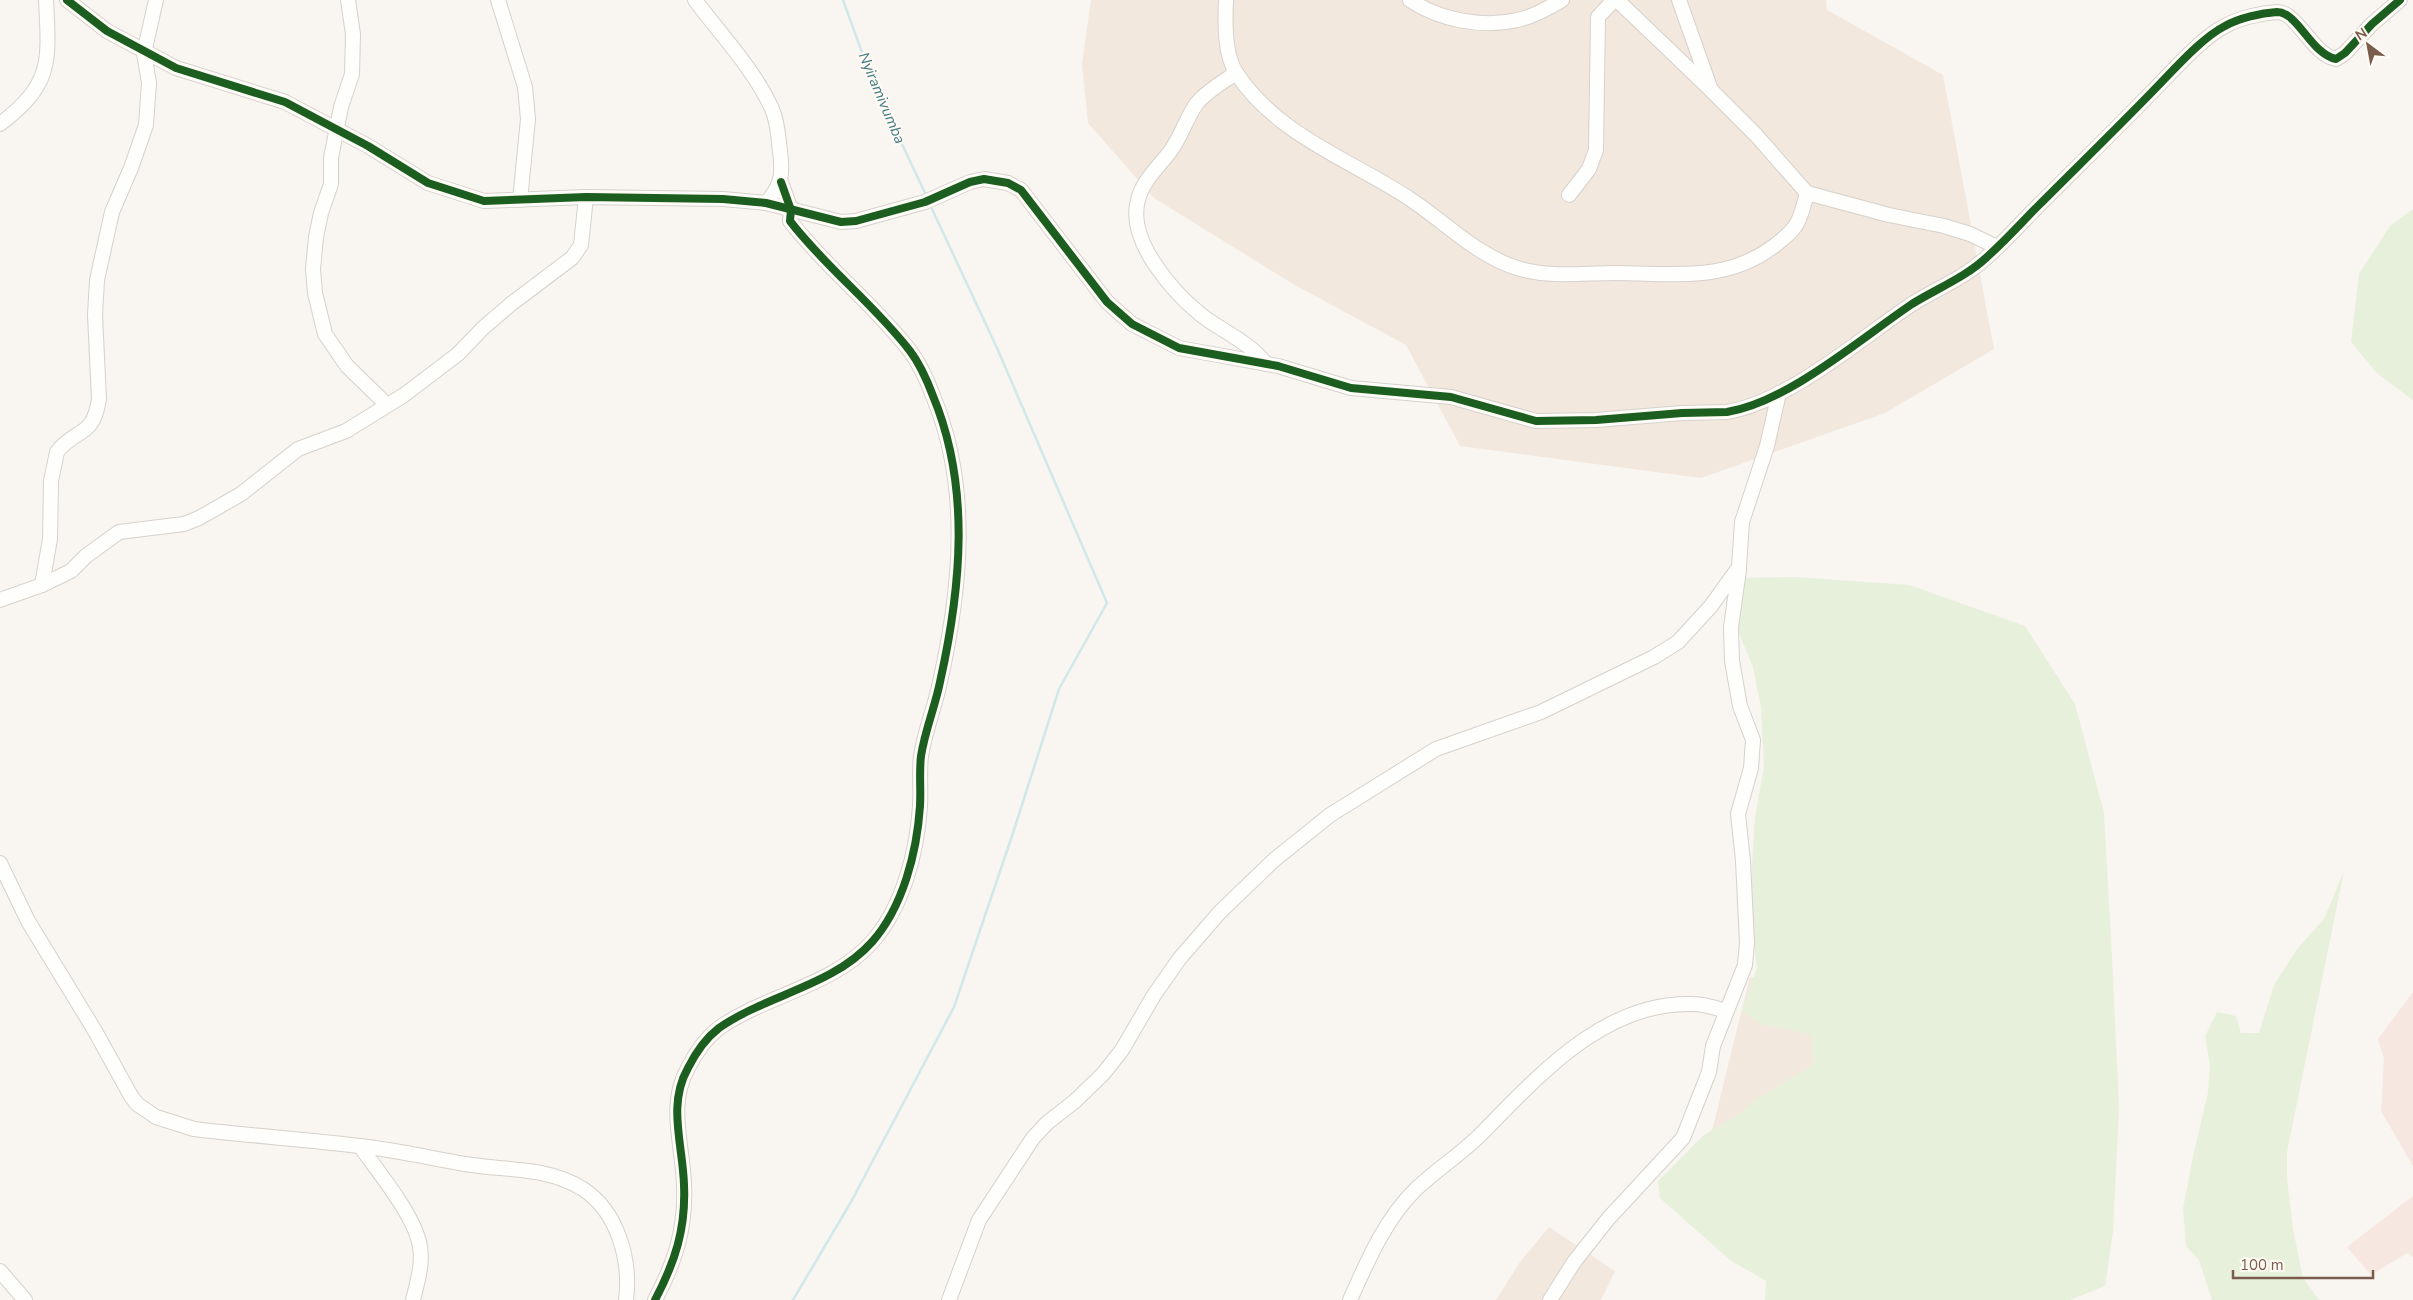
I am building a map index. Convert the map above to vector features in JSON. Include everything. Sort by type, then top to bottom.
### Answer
[{"type":"street","points":[[0,124],[23,105],[45,72],[48,50],[46,0]]},
{"type":"street","points":[[67,0],[91,20],[144,53],[176,68],[284,102],[336,129],[438,188],[484,201],[586,197],[723,199],[766,203],[826,220],[856,221],[925,202],[970,182],[984,179],[1008,183],[1021,190],[1058,236],[1096,289],[1132,324],[1179,348],[1266,364],[1336,386],[1451,397],[1542,422],[1727,412],[1751,407],[1793,386],[1913,304],[1979,264],[2170,74],[2213,33],[2224,26],[2236,21],[2280,12],[2291,18],[2315,47],[2328,57],[2336,59],[2345,53],[2372,24],[2400,0]]},
{"type":"street","points":[[42,585],[50,539],[51,481],[55,457],[59,449],[89,427],[97,412],[99,390],[96,315],[97,280],[112,212],[134,160],[146,125],[148,83],[144,53],[156,0]]},
{"type":"street","points":[[348,0],[352,34],[352,74],[336,129],[331,158],[331,184],[321,213],[316,237],[313,269],[315,293],[325,334],[348,366],[387,405]]},
{"type":"street","points":[[498,0],[525,87],[528,119],[520,200]]},
{"type":"street","points":[[655,1300],[672,1268],[684,1217],[684,1185],[676,1102],[681,1083],[695,1056],[718,1029],[832,971],[854,957],[871,943],[894,909],[906,876],[916,832],[920,807],[921,759],[926,729],[940,682],[953,610],[957,563],[958,501],[949,443],[936,404],[912,352],[790,221],[791,210],[781,182],[780,155],[773,110],[742,62],[695,0]]},
{"type":"street","points":[[1226,0],[1226,33],[1236,73],[1273,114],[1296,132],[1374,176],[1495,260],[1532,272],[1557,274],[1721,272],[1760,256],[1783,239],[1795,227],[1807,193]]},
{"type":"street","points":[[1410,0],[1421,8],[1460,20],[1496,23],[1518,20],[1543,11],[1562,0]]},
{"type":"street","points":[[1569,195],[1589,169],[1596,150],[1598,16],[1616,0],[1756,135],[1807,193],[1889,215],[1944,226],[1970,234],[1997,247]]},
{"type":"street","points":[[1679,0],[1711,90]]},
{"type":"street","points":[[1236,73],[1198,102],[1176,144],[1142,189],[1135,213],[1136,223],[1147,249],[1166,280],[1200,314],[1258,354],[1266,364]]},
{"type":"street","points":[[766,203],[781,182]]},
{"type":"street","points":[[0,600],[42,585],[71,571],[86,556],[119,532],[184,524],[220,507],[241,494],[298,449],[346,431],[439,370],[511,304],[572,258],[581,245],[586,197]]},
{"type":"street","points":[[1550,1300],[1574,1262],[1608,1219],[1683,1138],[1709,1072],[1713,1046],[1745,965],[1747,943],[1743,862],[1738,814],[1751,768],[1753,740],[1740,706],[1732,661],[1731,627],[1739,567],[1742,522],[1767,446],[1777,409],[1779,393]]},
{"type":"street","points":[[949,1300],[979,1220],[1033,1138],[1047,1123],[1103,1074],[1122,1050],[1154,995],[1180,958],[1220,912],[1274,860],[1330,815],[1436,749],[1542,712],[1654,657],[1678,642],[1711,606],[1739,567]]},
{"type":"street","points":[[0,863],[28,921],[137,1104],[156,1117],[194,1129],[360,1146],[416,1154],[465,1164],[527,1169],[556,1176],[583,1189],[598,1201],[607,1215],[624,1249],[628,1271],[626,1300]]},
{"type":"street","points":[[1350,1300],[1378,1242],[1414,1191],[1475,1139],[1561,1054],[1618,1020],[1660,1005],[1694,1004],[1726,1010]]},
{"type":"street","points":[[360,1146],[417,1231],[420,1249],[420,1271],[413,1300]]},
{"type":"street","points":[[0,1271],[25,1300]]},
{"type":"shaded area","points":[[1091,0],[1826,0],[1827,10],[1943,75],[1994,349],[1885,413],[1701,478],[1460,446],[1406,345],[1293,284],[1154,198],[1088,123],[1082,64]]},
{"type":"shaded area","points":[[1750,977],[1815,991],[1861,1042],[1707,1151]]},
{"type":"shaded area","points":[[2413,992],[2413,1166],[2381,1111],[2384,1059],[2378,1039]]},
{"type":"shaded area","points":[[2413,1196],[2413,1257],[2407,1253],[2371,1275],[2347,1247]]},
{"type":"shaded area","points":[[1549,1227],[1615,1271],[1601,1300],[1496,1300],[1520,1262]]},
{"type":"green space","points":[[2413,209],[2413,400],[2378,374],[2351,342],[2359,274],[2390,226]]},
{"type":"green space","points":[[1795,577],[1909,585],[2025,626],[2075,704],[2104,813],[2112,957],[2119,1107],[2113,1232],[2105,1286],[2070,1300],[1765,1300],[1766,1281],[1730,1260],[1660,1198],[1658,1181],[1704,1135],[1735,1117],[1760,1097],[1814,1064],[1810,1034],[1764,1025],[1742,1011],[1757,968],[1752,932],[1752,865],[1755,818],[1764,766],[1761,707],[1753,667],[1736,626],[1736,578]]},
{"type":"green space","points":[[2344,871],[2287,1152],[2287,1179],[2293,1229],[2303,1278],[2319,1300],[2212,1300],[2199,1260],[2186,1246],[2183,1209],[2208,1093],[2210,1066],[2205,1036],[2217,1012],[2236,1016],[2241,1033],[2259,1033],[2274,985],[2297,949],[2324,919]]},
{"type":"waterway","name":"Nyiramivumba","points":[[843,0],[872,80],[925,193]]},
{"type":"waterway","points":[[793,1300],[851,1202],[954,1007],[1059,689],[1107,603],[997,348],[932,209]]},
{"type":"cycle path","points":[[67,0],[107,31],[176,68],[285,102],[368,146],[428,183],[484,201],[586,197],[723,199],[766,203],[841,222],[856,221],[925,202],[970,182],[984,179],[1008,183],[1021,190],[1107,302],[1132,324],[1179,348],[1278,366],[1351,388],[1451,397],[1536,421],[1596,420],[1682,413],[1727,412],[1750,406],[1774,396],[1799,383],[1912,304],[1979,264],[2007,238],[2186,56],[2216,32],[2243,18],[2277,12],[2285,14],[2292,19],[2319,50],[2327,56],[2336,59],[2345,53],[2372,24],[2400,0]]},
{"type":"cycle path","points":[[655,1300],[673,1259],[681,1231],[684,1185],[677,1111],[678,1096],[682,1082],[694,1057],[705,1041],[719,1028],[757,1007],[819,980],[856,957],[883,928],[900,896],[916,842],[920,806],[921,756],[940,682],[953,610],[959,538],[957,502],[953,466],[945,431],[931,390],[917,361],[896,334],[819,255],[790,221],[791,210],[781,182]]}]
